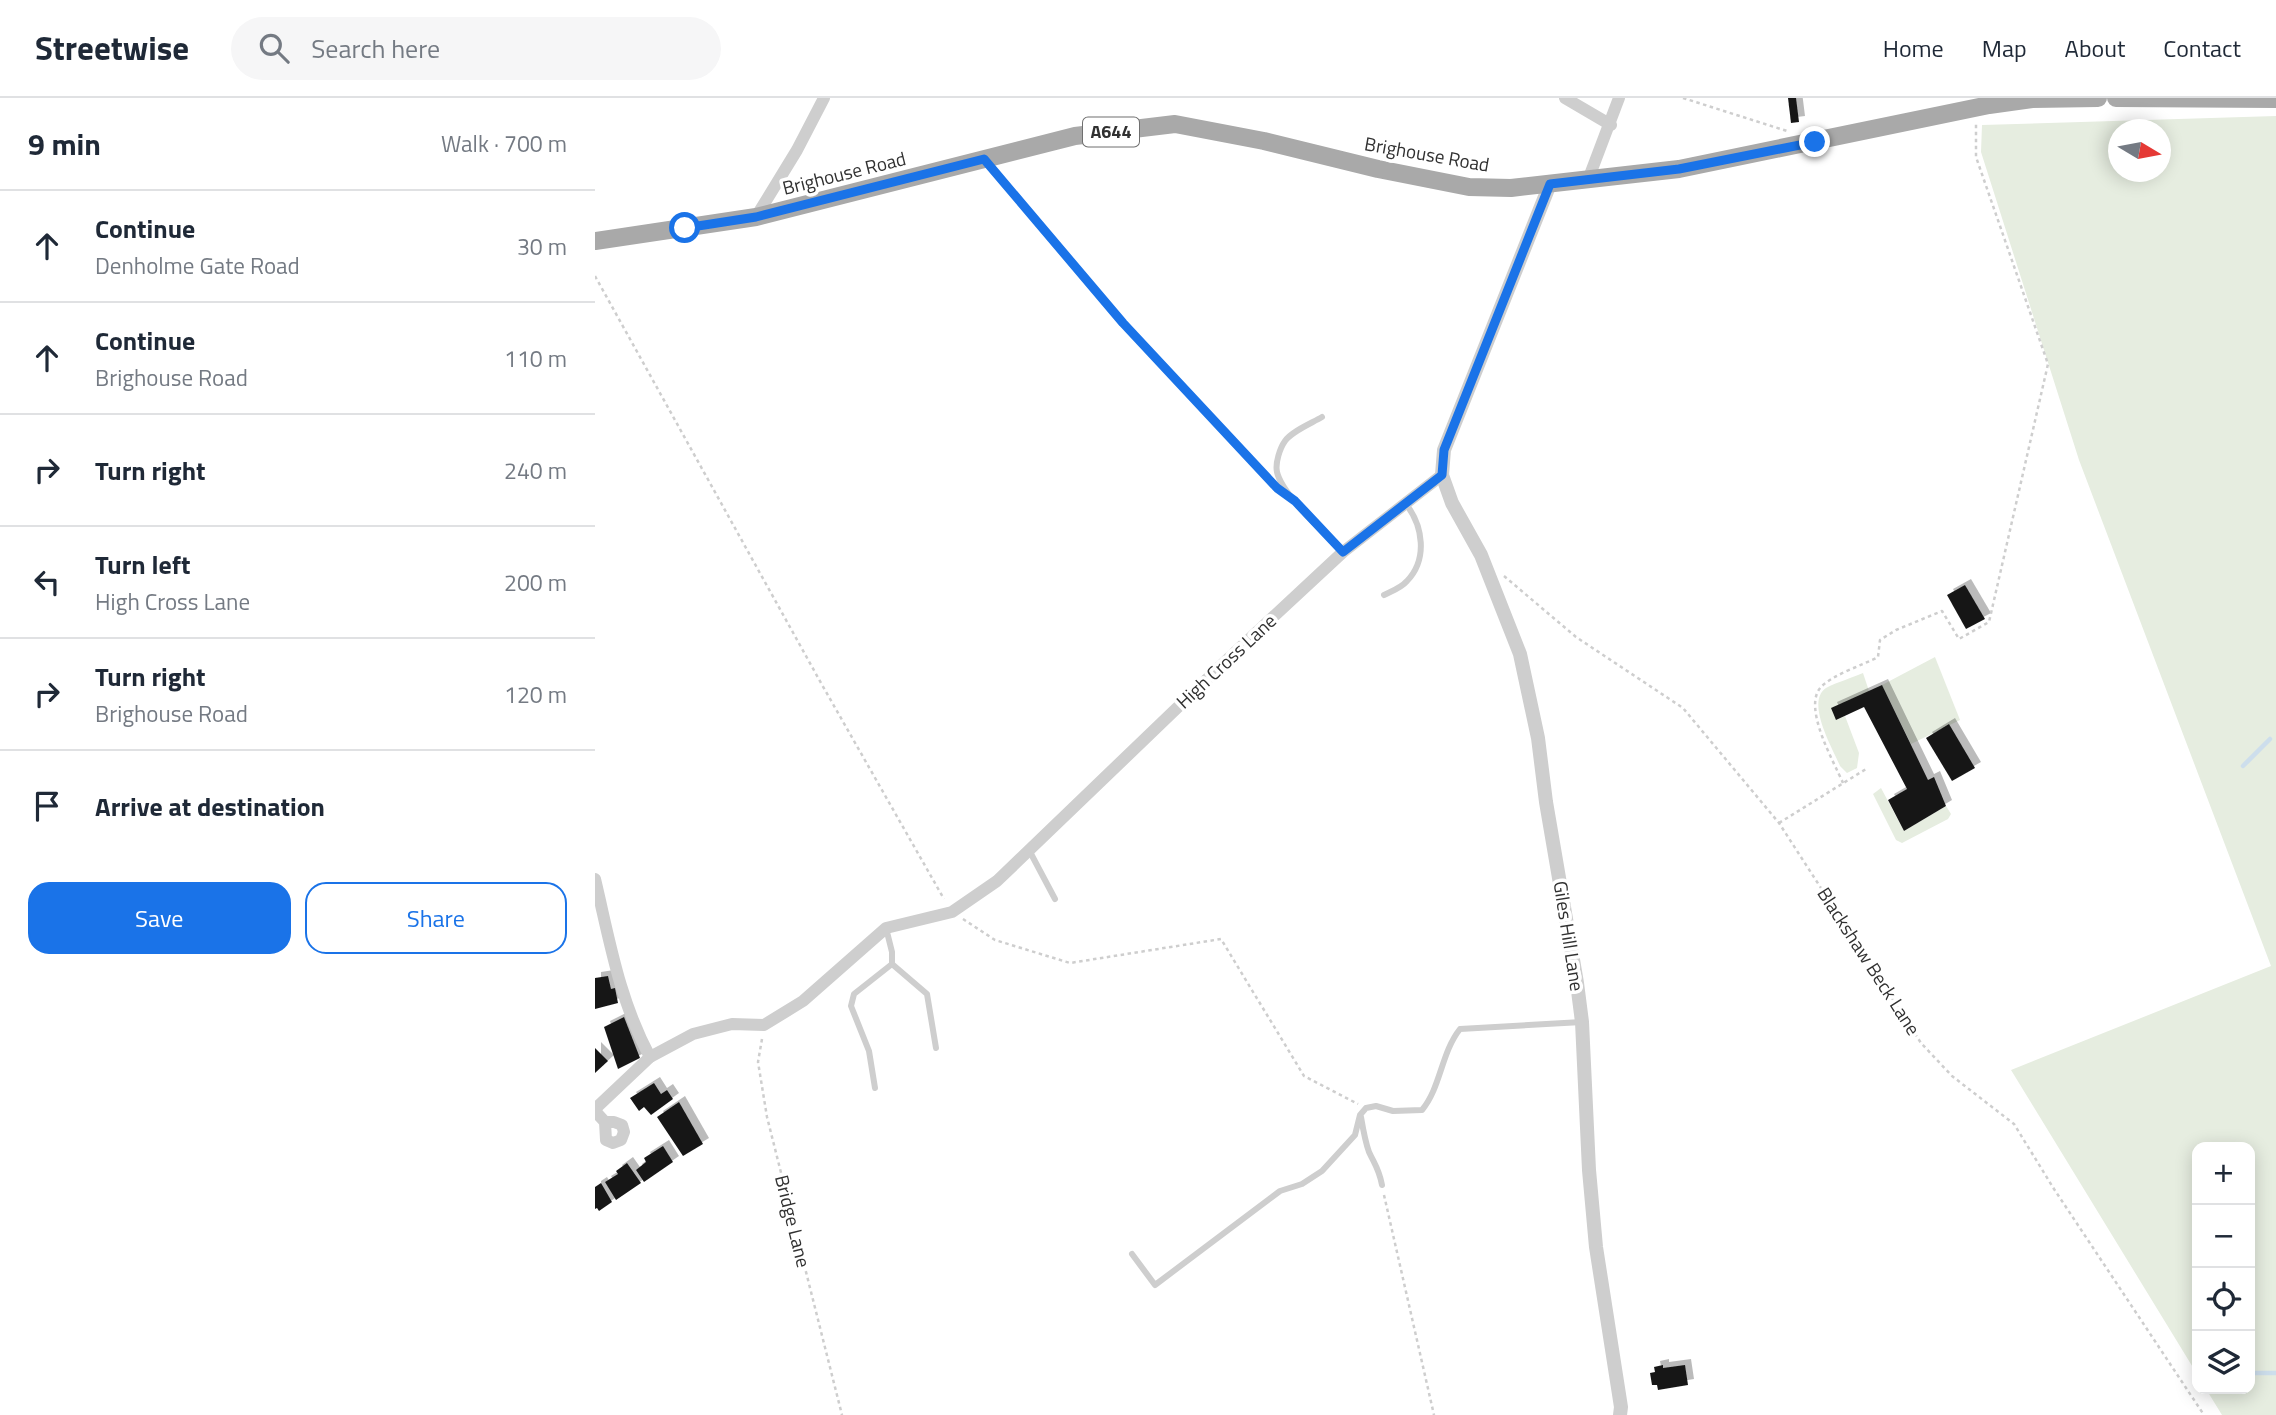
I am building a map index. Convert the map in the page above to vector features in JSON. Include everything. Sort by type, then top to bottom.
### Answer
[{"type":"main road","name":"Brighouse Road","points":[[756,217],[1075,136],[1175,124],[1469,187],[1511,188],[1679,169],[2032,99],[2098,98]]},
{"type":"main road","points":[[2116,98],[2276,99]]},
{"type":"main road","name":"A644","points":[[595,241],[756,217]]},
{"type":"street","points":[[756,217],[797,150],[824,98]]},
{"type":"street","points":[[1565,98],[1611,125]]},
{"type":"street","points":[[1588,180],[1619,98]]},
{"type":"street","points":[[1442,475],[1444,450],[1550,184]]},
{"type":"street","name":"High Cross Lane","points":[[764,1025],[803,1001],[886,928],[952,912],[997,881],[1343,552],[1442,475]]},
{"type":"street","name":"Giles Hill Lane","points":[[1442,475],[1452,503],[1481,555],[1520,654],[1538,738],[1582,1023],[1589,1170],[1596,1247],[1621,1407],[1619,1415]]},
{"type":"street","points":[[595,879],[623,999],[635,1031],[650,1057]]},
{"type":"street","points":[[605,1122],[595,1110],[650,1057],[693,1034],[731,1024],[764,1025]]},
{"type":"lane","points":[[1322,417],[1286,439],[1276,470],[1295,501],[1343,552]]},
{"type":"lane","points":[[1384,596],[1409,580],[1419,556],[1419,525],[1406,504]]},
{"type":"lane","points":[[1029,850],[1055,900]]},
{"type":"lane","points":[[875,1088],[869,1051],[851,1006],[854,994],[892,964],[893,952],[886,928]]},
{"type":"lane","points":[[892,964],[927,994],[936,1048]]},
{"type":"lane","points":[[1132,1254],[1155,1285],[1280,1191],[1302,1184],[1322,1171],[1355,1135],[1360,1115],[1366,1108],[1376,1106],[1393,1111],[1422,1110],[1429,1101],[1451,1040],[1459,1029],[1582,1023]]},
{"type":"lane","points":[[1360,1115],[1365,1140],[1378,1165],[1382,1185]]},
{"type":"path","points":[[1683,98],[1788,131]]},
{"type":"path","points":[[1843,783],[1821,732],[1814,710],[1814,698],[1821,687],[1878,657],[1880,640],[1896,630],[1942,611],[1959,639],[1989,622],[2048,364],[1976,157],[1973,109]]},
{"type":"path","points":[[984,159],[1123,323],[1268,478]]},
{"type":"path","points":[[595,276],[821,683],[952,912],[995,940],[1070,963],[1221,939],[1304,1076],[1366,1108]]},
{"type":"path","name":"Blackshaw Beck Lane","points":[[1502,573],[1576,637],[1683,708],[1779,823],[1921,1043],[1952,1076],[2014,1124],[2204,1415]]},
{"type":"path","points":[[1779,823],[1866,769]]},
{"type":"path","name":"Bridge Lane","points":[[764,1025],[758,1062],[767,1117],[842,1415]]},
{"type":"path","points":[[1382,1185],[1434,1415]]},
{"type":"shaded area","points":[[2276,116],[2276,1415],[2222,1415],[2209,1394],[2255,1394],[2255,1142],[2192,1142],[2192,1366],[2011,1070],[2271,966],[2079,460],[1981,152],[1982,125],[2108,121],[2108,182],[2171,182],[2171,119]]},
{"type":"shaded area","points":[[1935,657],[1960,720],[1911,744],[1882,685]]},
{"type":"shaded area","points":[[1863,673],[1869,691],[1836,720],[1845,716],[1859,753],[1857,768],[1847,773],[1840,766],[1827,738],[1818,704],[1820,695],[1826,688]]},
{"type":"shaded area","points":[[1881,788],[1904,831],[1946,806],[1951,814],[1948,819],[1902,843],[1896,840],[1873,794]]},
{"type":"building","points":[[1788,98],[1796,98],[1799,122],[1791,123]]},
{"type":"building","points":[[1965,585],[1985,619],[1966,629],[1947,595]]},
{"type":"building","points":[[1882,685],[1928,780],[1934,777],[1946,806],[1904,831],[1888,800],[1907,789],[1864,707],[1836,720],[1831,708]]},
{"type":"building","points":[[1949,724],[1975,768],[1952,781],[1926,738]]},
{"type":"building","points":[[608,976],[611,989],[615,988],[618,1003],[595,1009],[595,978]]},
{"type":"building","points":[[624,1017],[640,1058],[618,1069],[604,1027]]},
{"type":"building","points":[[595,1048],[608,1061],[595,1073]]},
{"type":"building","points":[[654,1083],[661,1094],[667,1090],[673,1099],[651,1115],[644,1107],[639,1111],[630,1098]]},
{"type":"building","points":[[679,1102],[703,1144],[683,1156],[657,1117]]},
{"type":"building","points":[[663,1146],[673,1162],[644,1182],[636,1170],[646,1162],[644,1158]]},
{"type":"building","points":[[627,1163],[641,1183],[616,1200],[605,1182],[618,1174],[616,1171]]},
{"type":"building","points":[[601,1183],[612,1202],[599,1211],[595,1209],[595,1187]]},
{"type":"building","points":[[1663,1365],[1663,1368],[1685,1365],[1688,1385],[1658,1390],[1657,1385],[1652,1385],[1650,1373],[1655,1372],[1654,1367]]},
{"type":"waterway","points":[[2243,766],[2270,739]]},
{"type":"waterway","points":[[2255,1373],[2276,1373]]},
{"type":"route","points":[[685,228],[756,217],[984,159],[1123,323],[1277,488],[1295,501],[1343,552],[1442,475],[1444,450],[1550,184],[1679,169],[1815,142]]}]
